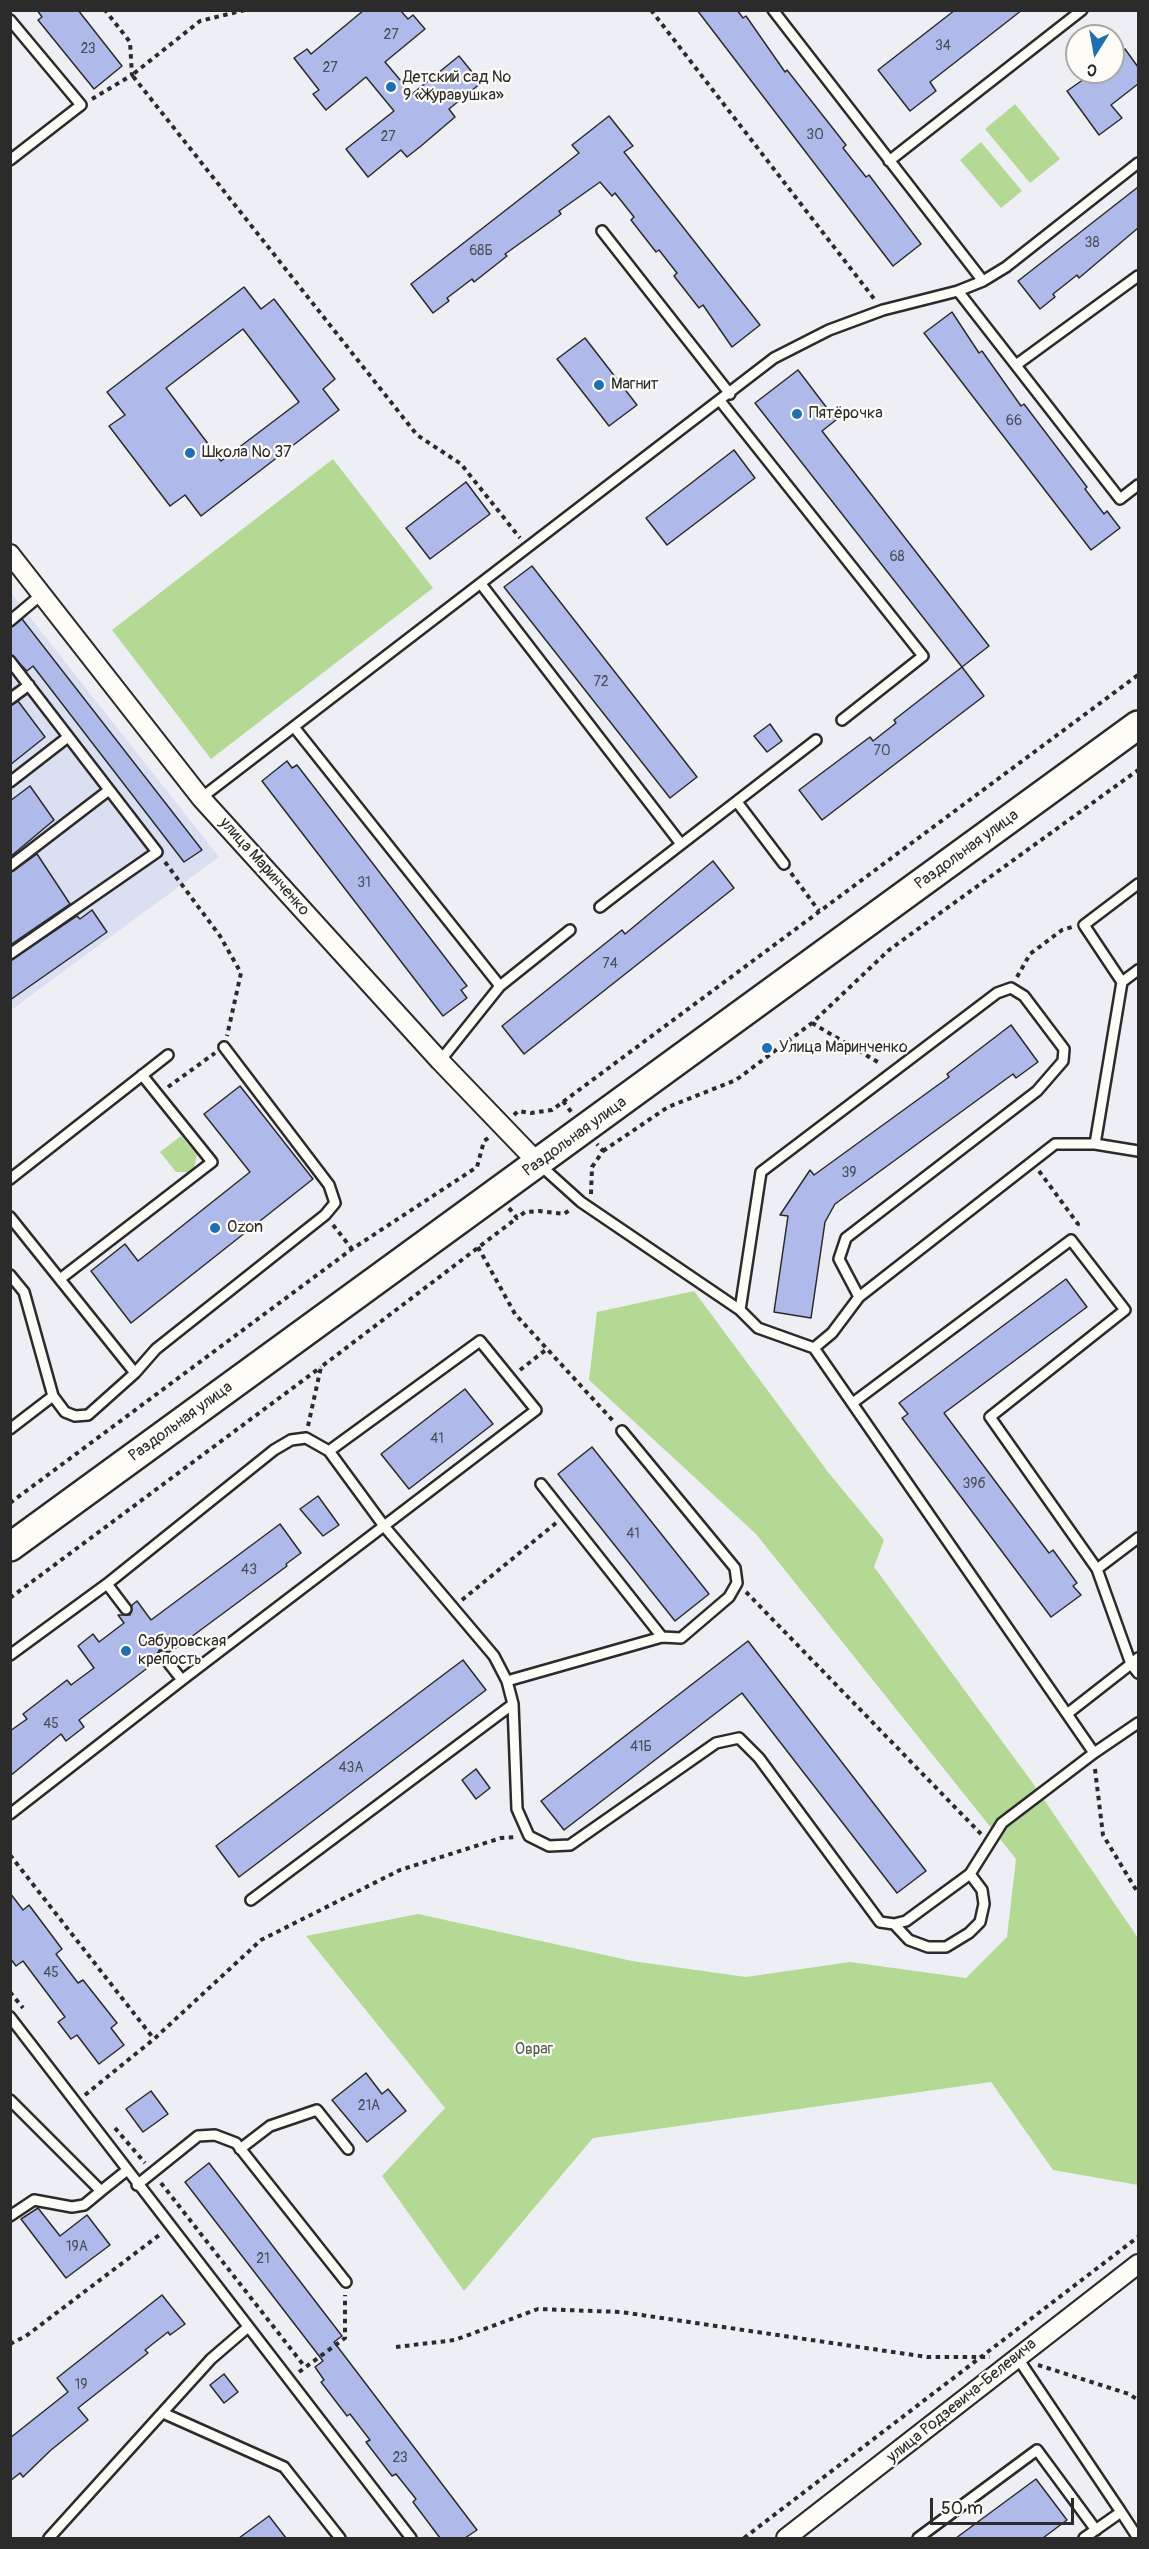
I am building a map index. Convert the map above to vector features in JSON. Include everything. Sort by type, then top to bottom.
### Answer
[{"type":"main road","name":"Раздольная улица","points":[[10,1547],[1138,725]]},
{"type":"street","name":"улица Маринченко","points":[[10,554],[201,798],[440,1061],[538,1163]]},
{"type":"street","name":"улица Родзевича-Белевича","points":[[786,2538],[1138,2264]]},
{"type":"lane","points":[[773,10],[983,281]]},
{"type":"lane","points":[[889,160],[1082,10]]},
{"type":"lane","points":[[10,20],[81,105],[10,160]]},
{"type":"lane","points":[[201,798],[721,402],[774,358],[800,343],[883,310],[958,291],[983,281],[1006,267],[1138,163]]},
{"type":"lane","points":[[602,231],[730,394]]},
{"type":"lane","points":[[1016,365],[1138,276]]},
{"type":"lane","points":[[958,291],[1120,500],[1138,486]]},
{"type":"lane","points":[[721,402],[923,656],[842,720]]},
{"type":"lane","points":[[481,584],[681,844]]},
{"type":"lane","points":[[10,621],[42,594]]},
{"type":"lane","points":[[10,661],[157,852],[10,954]]},
{"type":"lane","points":[[10,699],[29,685]]},
{"type":"lane","points":[[294,727],[500,986]]},
{"type":"lane","points":[[10,782],[68,737]]},
{"type":"lane","points":[[600,906],[816,740]]},
{"type":"lane","points":[[10,866],[110,790]]},
{"type":"lane","points":[[737,802],[784,864]]},
{"type":"lane","points":[[1095,1144],[1122,982],[1084,925],[1138,884]]},
{"type":"lane","points":[[440,1061],[500,986],[570,930]]},
{"type":"lane","points":[[1122,982],[1138,970]]},
{"type":"lane","points":[[740,1310],[762,1172],[997,993],[1011,988],[1024,996],[1064,1049],[1063,1061],[1037,1091],[846,1238],[839,1259],[859,1297]]},
{"type":"lane","points":[[10,1275],[24,1292],[53,1396],[65,1412],[75,1416],[88,1415],[135,1373],[156,1349],[325,1215],[335,1203],[329,1185],[224,1047]]},
{"type":"lane","points":[[10,1179],[168,1055]]},
{"type":"lane","points":[[60,1279],[212,1162],[142,1075]]},
{"type":"lane","points":[[814,1348],[832,1333],[859,1297],[1054,1144],[1095,1144],[1138,1151]]},
{"type":"lane","points":[[538,1163],[581,1202],[740,1310],[758,1328],[814,1348],[854,1402],[1094,1753]]},
{"type":"lane","points":[[10,1216],[135,1373]]},
{"type":"lane","points":[[854,1402],[1071,1240],[1125,1310],[990,1416],[1097,1569],[1138,1673]]},
{"type":"lane","points":[[10,1814],[537,1410],[480,1341],[329,1451]]},
{"type":"lane","points":[[10,1430],[53,1396]]},
{"type":"lane","points":[[507,1681],[662,1637],[681,1638],[729,1597],[737,1583],[735,1568],[621,1431]]},
{"type":"lane","points":[[10,1655],[107,1584],[274,1450],[291,1440],[306,1438],[329,1451],[384,1526],[494,1656],[507,1681],[513,1704],[517,1809],[529,1836],[549,1846],[570,1845],[716,1743],[739,1738],[759,1758],[880,1922],[894,1924],[906,1921],[970,1874],[1002,1823],[1094,1753],[1138,1723]]},
{"type":"lane","points":[[541,1484],[662,1637]]},
{"type":"lane","points":[[1097,1569],[1138,1538]]},
{"type":"lane","points":[[107,1584],[126,1609]]},
{"type":"lane","points":[[163,1656],[182,1680]]},
{"type":"lane","points":[[1067,1714],[1135,1661]]},
{"type":"lane","points":[[251,1900],[513,1704]]},
{"type":"lane","points":[[894,1924],[909,1940],[928,1947],[946,1947],[969,1933],[980,1922],[984,1904],[982,1890],[970,1874]]},
{"type":"lane","points":[[10,2017],[169,2227],[411,2538]]},
{"type":"lane","points":[[10,2100],[101,2191]]},
{"type":"lane","points":[[240,2149],[270,2126],[317,2110],[348,2149]]},
{"type":"lane","points":[[137,2185],[198,2136],[215,2135],[236,2143],[346,2282]]},
{"type":"lane","points":[[10,2216],[34,2200],[72,2207],[84,2205],[126,2171]]},
{"type":"lane","points":[[49,2538],[211,2359],[247,2328]]},
{"type":"lane","points":[[1017,2357],[1138,2538]]},
{"type":"lane","points":[[163,2413],[284,2467],[336,2537]]},
{"type":"lane","points":[[918,2538],[1037,2450],[1096,2530]]},
{"type":"lane","points":[[1084,2538],[1120,2512]]},
{"type":"path","points":[[105,10],[130,42],[132,75],[417,435],[461,464],[528,548]]},
{"type":"path","points":[[81,105],[132,75],[200,21],[245,10]]},
{"type":"path","points":[[651,10],[883,310]]},
{"type":"path","points":[[603,1151],[563,1101],[1138,675]]},
{"type":"path","points":[[564,1214],[591,1194],[592,1167],[603,1151],[668,1107],[736,1080],[812,1023],[889,950],[1138,770]]},
{"type":"path","points":[[157,852],[220,936],[241,973],[224,1047],[173,1083]]},
{"type":"path","points":[[784,864],[819,912]]},
{"type":"path","points":[[1011,988],[1030,954],[1062,930],[1084,925]]},
{"type":"path","points":[[812,1023],[894,1071]]},
{"type":"path","points":[[1032,1161],[1078,1224],[1071,1240]]},
{"type":"path","points":[[10,1503],[352,1249],[477,1167]]},
{"type":"path","points":[[325,1215],[352,1249]]},
{"type":"path","points":[[10,1598],[517,1218]]},
{"type":"path","points":[[478,1247],[515,1314],[621,1431]]},
{"type":"path","points":[[510,1378],[547,1348]]},
{"type":"path","points":[[306,1438],[321,1367]]},
{"type":"path","points":[[453,1607],[566,1515]]},
{"type":"path","points":[[737,1583],[990,1843]]},
{"type":"path","points":[[1094,1753],[1102,1834],[1138,1893]]},
{"type":"path","points":[[76,2103],[154,2039],[261,1940],[400,1870],[501,1838],[529,1836]]},
{"type":"path","points":[[10,1854],[154,2039]]},
{"type":"path","points":[[10,2344],[26,2336],[169,2227]]},
{"type":"path","points":[[744,2538],[1138,2237]]},
{"type":"path","points":[[299,2372],[345,2338],[346,2282]]},
{"type":"path","points":[[396,2347],[455,2340],[538,2309],[621,2312],[927,2357],[1017,2357],[1130,2394],[1138,2400]]},
{"type":"shaded area","points":[[10,592],[219,857],[11,1010],[10,1010]]},
{"type":"green space","points":[[1015,104],[1060,159],[1030,183],[985,129]]},
{"type":"green space","points":[[981,142],[1022,191],[1001,208],[960,160]]},
{"type":"green space","points":[[333,459],[433,588],[211,759],[112,630]]},
{"type":"green space","points":[[181,1136],[197,1155],[193,1172],[176,1172],[160,1152]]},
{"type":"green space","name":"Овраг","points":[[694,1291],[828,1472],[884,1540],[874,1567],[1032,1782],[1138,1938],[1138,2185],[1053,2170],[991,2082],[593,2138],[464,2291],[382,2176],[445,2108],[306,1936],[418,1914],[632,1961],[746,1977],[850,1962],[966,1978],[1007,1937],[1016,1859],[756,1534],[589,1380],[597,1312]]},
{"type":"building","points":[[37,10],[78,10],[122,66],[94,89],[38,20],[42,17]]},
{"type":"building","points":[[364,10],[400,10],[408,19],[413,15],[425,29],[385,62],[412,94],[459,56],[481,83],[449,109],[455,117],[421,146],[407,157],[401,150],[368,177],[346,149],[394,111],[366,77],[326,110],[313,94],[319,90],[294,58],[307,49],[311,54]]},
{"type":"building","points":[[697,10],[737,10],[743,18],[746,16],[785,72],[787,70],[846,145],[843,148],[866,177],[869,175],[921,244],[893,266]]},
{"type":"building","points":[[955,10],[1022,10],[930,82],[936,91],[910,111],[878,70]]},
{"type":"building","points":[[1125,49],[1138,67],[1138,84],[1111,105],[1122,118],[1099,135],[1067,91],[1077,84],[1125,84]]},
{"type":"building","points":[[609,116],[633,146],[624,152],[760,325],[732,347],[703,305],[699,308],[674,276],[677,273],[659,250],[656,252],[631,220],[634,217],[615,193],[612,196],[600,182],[559,211],[561,214],[505,254],[507,256],[474,282],[472,279],[447,298],[449,301],[433,313],[411,284],[579,153],[572,145]]},
{"type":"building","points":[[1138,187],[1138,228],[1079,278],[1077,275],[1053,294],[1055,297],[1040,309],[1018,281]]},
{"type":"building","points":[[244,287],[261,309],[274,299],[335,379],[323,389],[339,410],[201,516],[185,495],[170,506],[109,426],[125,415],[107,392]],"holes":[[[243,329],[299,402],[221,461],[166,388]]]},
{"type":"building","points":[[952,312],[979,353],[982,351],[1021,406],[1024,404],[1087,487],[1085,489],[1104,514],[1107,511],[1120,528],[1091,550],[924,333]]},
{"type":"building","points":[[585,338],[637,405],[609,426],[557,359]]},
{"type":"building","points":[[798,370],[836,420],[822,431],[989,646],[962,667],[755,403]]},
{"type":"building","points":[[734,450],[755,478],[667,545],[646,518]]},
{"type":"building","points":[[466,482],[490,514],[430,559],[406,528]]},
{"type":"building","points":[[532,566],[697,777],[670,798],[504,587]]},
{"type":"building","points":[[22,619],[202,850],[184,862],[33,666],[27,671],[10,654],[10,628]]},
{"type":"building","points":[[962,667],[984,696],[822,820],[799,790],[870,737],[873,741],[896,723],[894,720]]},
{"type":"building","points":[[18,701],[45,737],[10,765],[10,706]]},
{"type":"building","points":[[770,724],[782,741],[767,752],[754,736]]},
{"type":"building","points":[[287,761],[292,768],[297,765],[467,986],[461,990],[467,998],[443,1016],[262,781]]},
{"type":"building","points":[[30,786],[54,820],[10,857],[10,801]]},
{"type":"building","points":[[37,854],[70,904],[10,945],[10,873]]},
{"type":"building","points":[[713,861],[734,888],[524,1054],[502,1026],[622,930],[625,934]]},
{"type":"building","points":[[92,910],[107,932],[10,1000],[10,961],[77,916],[80,919]]},
{"type":"building","points":[[1011,1025],[1038,1062],[1016,1078],[1013,1074],[835,1204],[825,1222],[811,1318],[774,1312],[788,1216],[780,1215],[810,1170],[814,1175],[949,1077],[947,1074]]},
{"type":"building","points":[[240,1086],[313,1179],[131,1323],[91,1271],[125,1244],[138,1261],[250,1172],[204,1114]]},
{"type":"building","points":[[1066,1279],[1087,1307],[944,1413],[1049,1553],[1053,1550],[1077,1583],[1073,1586],[1081,1595],[1051,1617],[902,1418],[908,1414],[899,1403]]},
{"type":"building","points":[[465,1389],[493,1424],[409,1489],[381,1454]]},
{"type":"building","points":[[592,1447],[709,1594],[675,1621],[558,1474]]},
{"type":"building","points":[[318,1496],[339,1525],[323,1536],[300,1509]]},
{"type":"building","points":[[280,1524],[301,1553],[286,1564],[287,1566],[179,1646],[169,1652],[159,1650],[158,1660],[79,1720],[84,1727],[66,1741],[61,1734],[10,1776],[10,1731],[27,1719],[23,1714],[67,1680],[71,1685],[94,1668],[78,1646],[93,1634],[99,1642],[124,1623],[118,1615],[130,1615],[132,1605],[137,1601],[151,1620]]},
{"type":"building","points":[[748,1641],[926,1871],[897,1893],[742,1693],[564,1830],[541,1801]]},
{"type":"building","points":[[463,1660],[486,1690],[239,1877],[216,1846]]},
{"type":"building","points":[[476,1769],[490,1788],[476,1799],[462,1780]]},
{"type":"building","points":[[10,1893],[23,1910],[29,1905],[62,1949],[56,1954],[78,1983],[83,1980],[117,2023],[111,2028],[124,2045],[99,2064],[77,2035],[71,2039],[58,2022],[65,2017],[23,1961],[16,1966],[10,1958]]},
{"type":"building","points":[[366,2073],[382,2094],[388,2089],[406,2111],[367,2142],[332,2100]]},
{"type":"building","points":[[151,2091],[168,2114],[143,2132],[126,2109]]},
{"type":"building","points":[[209,2163],[342,2336],[334,2342],[477,2530],[465,2538],[440,2538],[413,2502],[416,2499],[396,2474],[392,2476],[366,2442],[370,2440],[350,2414],[347,2416],[321,2382],[324,2380],[315,2367],[323,2361],[185,2182]]},
{"type":"building","points":[[38,2208],[60,2236],[87,2215],[110,2245],[66,2278],[21,2219]]},
{"type":"building","points":[[162,2295],[185,2324],[170,2335],[168,2332],[145,2350],[148,2353],[78,2408],[88,2420],[51,2450],[23,2477],[20,2473],[10,2481],[10,2438],[68,2392],[57,2378]]},
{"type":"building","points":[[224,2374],[238,2392],[224,2403],[210,2385]]},
{"type":"building","points":[[1036,2479],[1067,2520],[1043,2538],[956,2538]]},
{"type":"building","points":[[269,2516],[286,2538],[239,2538]]},
{"type":"place","name":"Детский сад № 9 «Журавушка»","points":[[391,87]]},
{"type":"place","name":"Магнит","points":[[599,385]]},
{"type":"place","name":"Пятёрочка","points":[[797,414]]},
{"type":"place","name":"Школа № 37","points":[[190,453]]},
{"type":"place","name":"Улица Маринченко","points":[[767,1048]]},
{"type":"place","name":"Ozon","points":[[215,1228]]},
{"type":"place","name":"Сабуровская крепость","points":[[126,1651]]}]
